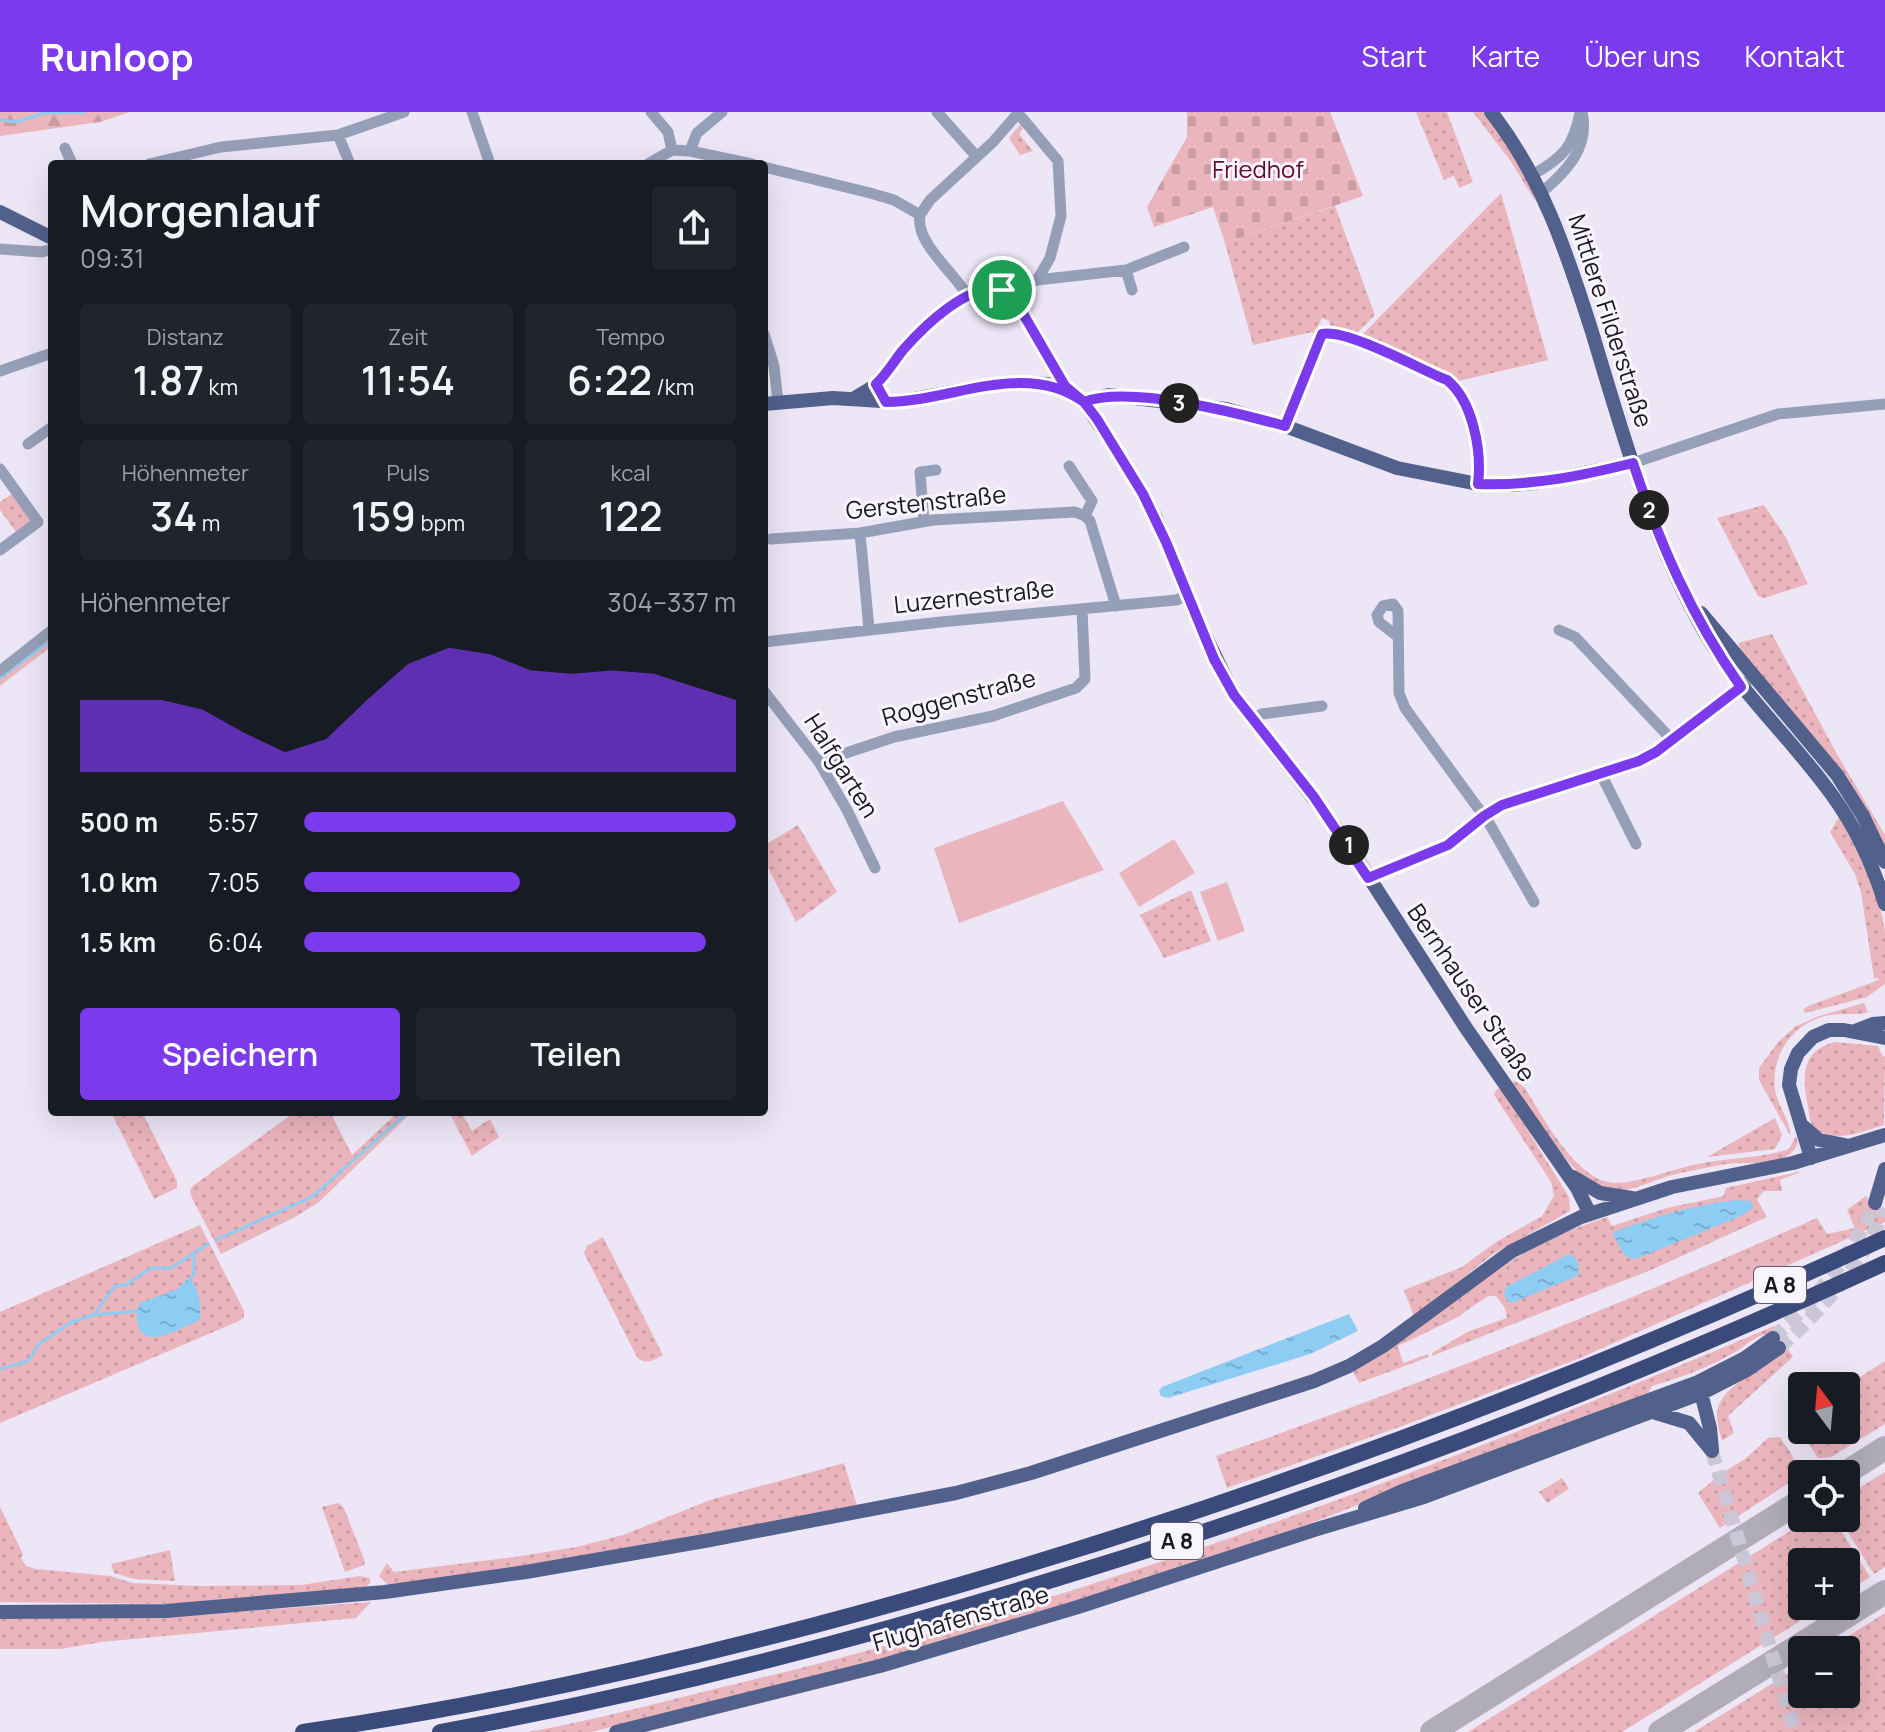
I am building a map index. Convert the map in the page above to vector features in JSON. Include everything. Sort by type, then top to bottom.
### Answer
[{"type":"highway","name":"A 8","points":[[303,1732],[492,1700],[644,1668],[866,1612],[1066,1554],[1313,1471],[1471,1413],[1674,1331],[1885,1238]]},
{"type":"highway","name":"A 8","points":[[440,1732],[603,1700],[770,1660],[944,1613],[1138,1554],[1320,1493],[1502,1425],[1719,1337],[1885,1263]]},
{"type":"main road","name":"Mittlere Filderstraße","points":[[1491,112],[1542,192],[1569,262],[1633,463],[1666,554],[1704,631],[1741,687],[1833,795],[1866,854],[1885,904]]},
{"type":"main road","points":[[0,212],[48,236]]},
{"type":"main road","points":[[771,403],[854,398],[906,401],[990,385],[1053,378],[1008,294],[987,288],[967,295],[917,336],[876,384],[854,398]]},
{"type":"main road","name":"Bernhauser Straße","points":[[1053,378],[1084,402],[1143,494],[1222,675],[1329,817],[1466,1028],[1581,1194],[1590,1214]]},
{"type":"main road","points":[[876,384],[886,402]]},
{"type":"main road","points":[[1084,402],[1109,395],[1226,409],[1285,426],[1397,468],[1478,484],[1535,483],[1633,463]]},
{"type":"main road","name":"Mittlere Filderstraße","points":[[1687,596],[1853,797],[1885,862]]},
{"type":"main road","points":[[1853,1032],[1881,1020]]},
{"type":"main road","points":[[1811,1158],[1789,1085],[1796,1056],[1804,1045],[1820,1033],[1838,1030],[1885,1038]]},
{"type":"main road","points":[[1803,1125],[1819,1140],[1850,1146]]},
{"type":"main road","points":[[0,1612],[166,1611],[381,1593],[710,1540],[956,1493],[1031,1473],[1314,1381],[1349,1366],[1383,1346],[1512,1251],[1590,1214],[1680,1185],[1764,1170],[1881,1136]]},
{"type":"main road","points":[[1875,1203],[1885,1169]]},
{"type":"main road","points":[[1566,1172],[1600,1193],[1636,1198]]},
{"type":"main road","points":[[1700,1387],[1712,1451],[1698,1431],[1686,1393],[1700,1387],[1738,1376],[1776,1343]]},
{"type":"main road","name":"Flughafenstraße","points":[[616,1732],[738,1703],[1000,1631],[1424,1497],[1652,1412],[1686,1393]]},
{"type":"main road","name":"Flughafenstraße","points":[[1314,1530],[1402,1491],[1686,1393]]},
{"type":"main road","points":[[1652,1412],[1682,1419],[1698,1431]]},
{"type":"street","points":[[166,160],[221,147],[338,135],[404,112]]},
{"type":"street","points":[[472,112],[489,160]]},
{"type":"street","points":[[651,112],[668,132],[672,150]]},
{"type":"street","points":[[690,151],[697,133],[722,112]]},
{"type":"street","points":[[937,112],[977,157]]},
{"type":"street","points":[[967,295],[929,244],[919,224],[920,215],[930,200],[977,157],[1018,112],[1058,161],[1061,216],[1050,258],[1037,280]]},
{"type":"street","points":[[1532,175],[1558,159],[1573,141],[1581,112]]},
{"type":"street","points":[[1542,192],[1560,177],[1579,152],[1585,126],[1581,112]]},
{"type":"street","points":[[338,135],[348,160]]},
{"type":"street","points":[[65,148],[70,160]]},
{"type":"street","points":[[655,160],[672,150],[690,151],[716,160]]},
{"type":"street","points":[[768,168],[894,200],[920,215]]},
{"type":"street","points":[[1008,294],[1022,284],[1037,280],[1126,270],[1184,247]]},
{"type":"street","points":[[0,249],[48,250]]},
{"type":"street","points":[[1126,270],[1132,290]]},
{"type":"street","points":[[1285,426],[1322,334],[1331,332],[1447,380],[1458,389],[1464,399],[1478,450],[1478,484]]},
{"type":"street","points":[[768,347],[774,366],[771,403]]},
{"type":"street","points":[[0,371],[48,354]]},
{"type":"street","points":[[1633,463],[1778,414],[1885,404]]},
{"type":"street","points":[[28,444],[48,430]]},
{"type":"street","points":[[1069,466],[1092,501],[1085,516],[1090,521],[1116,606]]},
{"type":"street","points":[[0,469],[38,522],[0,550]]},
{"type":"street","points":[[924,521],[920,472],[936,470]]},
{"type":"street","name":"Gerstenstraße","points":[[771,539],[860,533],[924,521],[1075,512],[1085,516]]},
{"type":"street","points":[[860,533],[869,629]]},
{"type":"street","name":"Luzernestraße","points":[[768,642],[1176,600],[1187,596]]},
{"type":"street","name":"Roggenstraße","points":[[819,762],[894,737],[993,716],[1076,688],[1085,679],[1082,609]]},
{"type":"street","points":[[1559,630],[1575,637],[1672,740]]},
{"type":"street","points":[[0,671],[48,633]]},
{"type":"street","points":[[1397,636],[1399,693],[1405,708],[1484,816],[1534,902]]},
{"type":"street","points":[[1368,878],[1448,845],[1502,805],[1639,761],[1672,740],[1754,676]]},
{"type":"street","name":"Halfgarten","points":[[768,696],[819,762],[875,868]]},
{"type":"street","points":[[1253,718],[1322,706]]},
{"type":"street","points":[[1601,774],[1636,844]]},
{"type":"green space","points":[[0,112],[130,112],[100,122],[0,136]]},
{"type":"green space","name":"Friedhof","points":[[1187,112],[1330,112],[1363,196],[1225,243],[1213,207],[1154,227],[1147,207],[1187,137]]},
{"type":"green space","points":[[1416,112],[1447,112],[1473,182],[1459,188],[1454,176],[1444,180]]},
{"type":"green space","points":[[1473,112],[1483,112],[1506,143],[1528,180],[1535,201],[1512,163]]},
{"type":"green space","points":[[1020,125],[1023,128],[1019,134],[1033,151],[1020,155],[1009,138]]},
{"type":"green space","points":[[1501,193],[1548,360],[1458,381],[1403,360],[1390,348],[1362,335]]},
{"type":"green space","points":[[1335,206],[1375,315],[1354,336],[1331,328],[1329,321],[1322,318],[1314,334],[1253,345],[1225,243]]},
{"type":"green space","points":[[16,491],[38,522],[19,536],[0,510],[0,502]]},
{"type":"green space","points":[[1764,505],[1785,536],[1808,584],[1764,598],[1758,596],[1717,518]]},
{"type":"green space","points":[[1772,634],[1885,835],[1885,849],[1744,657],[1738,643]]},
{"type":"green space","points":[[48,638],[48,649],[0,686],[0,674]]},
{"type":"green space","points":[[1063,801],[1104,870],[959,923],[934,848]]},
{"type":"green space","points":[[1839,817],[1868,873],[1879,903],[1885,933],[1885,984],[1867,997],[1805,1013],[1803,1010],[1808,1006],[1879,980],[1874,978],[1861,892],[1855,874],[1830,832]]},
{"type":"green space","points":[[798,825],[837,892],[796,922],[768,868],[768,843]]},
{"type":"green space","points":[[1174,839],[1195,873],[1139,907],[1119,873]]},
{"type":"green space","points":[[1227,882],[1245,931],[1218,941],[1200,892]]},
{"type":"green space","points":[[1191,890],[1211,941],[1164,958],[1140,915]]},
{"type":"green space","points":[[1864,1003],[1868,1012],[1829,1015],[1804,1025],[1779,1055],[1774,1081],[1790,1135],[1759,1080],[1759,1068],[1778,1042],[1795,1027],[1816,1017]]},
{"type":"green space","points":[[1836,1042],[1878,1046],[1885,1057],[1884,1125],[1838,1136],[1813,1127],[1805,1092],[1807,1064],[1817,1050]]},
{"type":"green space","points":[[1516,1081],[1525,1088],[1574,1160],[1601,1180],[1615,1183],[1635,1181],[1688,1166],[1789,1149],[1796,1136],[1798,1143],[1786,1157],[1777,1160],[1719,1165],[1672,1175],[1631,1189],[1607,1190],[1580,1174],[1567,1160],[1511,1082]]},
{"type":"green space","points":[[1497,1089],[1502,1089],[1569,1197],[1570,1211],[1493,1254],[1414,1317],[1404,1290],[1462,1267],[1496,1242],[1542,1216],[1554,1196],[1551,1182],[1496,1098],[1494,1094]]},
{"type":"green space","points":[[113,1116],[144,1116],[177,1181],[177,1188],[154,1199]]},
{"type":"green space","points":[[289,1116],[332,1116],[352,1155],[394,1116],[408,1116],[319,1202],[221,1254],[191,1196],[190,1190]]},
{"type":"green space","points":[[451,1116],[463,1116],[472,1131],[490,1119],[499,1137],[472,1156]]},
{"type":"green space","points":[[1775,1118],[1782,1135],[1775,1149],[1707,1157]]},
{"type":"green space","points":[[1803,1171],[1780,1180],[1782,1191],[1764,1191],[1757,1199],[1767,1217],[1651,1270],[1432,1356],[1432,1353],[1469,1331],[1507,1318],[1505,1308],[1496,1296],[1488,1296],[1456,1318],[1398,1346],[1403,1363],[1428,1354],[1429,1357],[1359,1383],[1351,1368],[1525,1252],[1565,1232],[1607,1217],[1612,1226],[1667,1208],[1724,1196],[1726,1188]]},
{"type":"green space","points":[[1866,1196],[1872,1204],[1885,1209],[1885,1222],[1580,1358],[1227,1488],[1216,1456],[1519,1343],[1817,1218],[1827,1234],[1855,1228],[1847,1210]]},
{"type":"green space","points":[[200,1225],[244,1311],[244,1317],[0,1423],[0,1312]]},
{"type":"green space","points":[[603,1237],[663,1355],[653,1360],[647,1362],[637,1357],[584,1253],[587,1246]]},
{"type":"green space","points":[[1774,1326],[1793,1357],[1728,1416],[1734,1433],[1722,1441],[1717,1419],[1719,1406],[1731,1388],[1780,1356],[1771,1335],[1758,1337],[1706,1367],[1652,1386],[1648,1393],[1257,1544],[910,1653],[591,1732],[528,1732],[861,1652],[1127,1573],[1389,1481]]},
{"type":"green space","points":[[1885,1361],[1885,1424],[1860,1439],[1860,1377]]},
{"type":"green space","points":[[1780,1437],[1794,1460],[1788,1460],[1788,1484],[1720,1528],[1698,1493],[1768,1438]]},
{"type":"green space","points":[[1809,1444],[1852,1444],[1831,1457],[1818,1458]]},
{"type":"green space","points":[[844,1463],[857,1506],[527,1566],[388,1585],[379,1576],[387,1563],[394,1572],[576,1547],[623,1535],[710,1500]]},
{"type":"green space","points":[[1885,1472],[1885,1567],[1874,1574],[1848,1532],[1860,1532],[1860,1487]]},
{"type":"green space","points":[[1562,1478],[1569,1489],[1547,1503],[1539,1492]]},
{"type":"green space","points":[[338,1503],[344,1508],[365,1562],[345,1572],[322,1507]]},
{"type":"green space","points":[[0,1507],[23,1554],[21,1558],[26,1566],[36,1569],[110,1576],[133,1583],[199,1586],[301,1585],[360,1576],[370,1578],[370,1583],[364,1589],[170,1604],[0,1602]]},
{"type":"green space","points":[[1789,1532],[1842,1532],[1852,1548],[1788,1548],[1788,1620],[1802,1620],[1622,1732],[1468,1732]]},
{"type":"green space","points":[[170,1550],[175,1581],[134,1579],[114,1573],[111,1564]]},
{"type":"green space","points":[[1860,1561],[1870,1577],[1860,1583]]},
{"type":"green space","points":[[371,1602],[356,1618],[101,1642],[61,1649],[0,1649],[0,1619],[194,1615]]},
{"type":"green space","points":[[1885,1613],[1885,1732],[1694,1732],[1788,1674],[1788,1708],[1860,1708],[1860,1636],[1848,1636]]},
{"type":"water","points":[[1736,1200],[1751,1201],[1753,1208],[1741,1216],[1641,1257],[1633,1259],[1625,1256],[1613,1235],[1614,1232],[1674,1212]]},
{"type":"water","points":[[1567,1255],[1573,1255],[1578,1263],[1579,1273],[1575,1277],[1509,1302],[1504,1295],[1506,1287]]},
{"type":"water","points":[[186,1280],[192,1281],[197,1290],[200,1320],[156,1337],[149,1337],[140,1331],[137,1314],[140,1303],[178,1289]]},
{"type":"water","points":[[1349,1314],[1358,1331],[1310,1354],[1168,1398],[1161,1396],[1159,1391],[1162,1387]]},
{"type":"waterway","points":[[0,120],[17,122],[44,113],[84,112]]},
{"type":"waterway","points":[[0,678],[48,642]]},
{"type":"waterway","points":[[216,1240],[312,1197],[403,1116]]},
{"type":"waterway","points":[[0,1369],[28,1361],[40,1343],[72,1322],[94,1315],[114,1287],[127,1284],[151,1268],[171,1268],[208,1244]]},
{"type":"waterway","points":[[189,1281],[194,1273],[194,1255]]},
{"type":"waterway","points":[[94,1315],[138,1311]]},
{"type":"taxiway","points":[[1860,1464],[1885,1448]]},
{"type":"taxiway","points":[[1432,1732],[1788,1509]]},
{"type":"taxiway","points":[[1660,1732],[1885,1592]]},
{"type":"tunnel","points":[[1773,1338],[1832,1275],[1875,1203]]},
{"type":"tunnel","points":[[1779,1348],[1841,1284],[1866,1248],[1885,1208]]},
{"type":"tunnel","points":[[1712,1451],[1795,1732]]},
{"type":"route","points":[[1002,290],[987,288],[967,295],[917,336],[876,384],[886,402],[990,385],[1048,384],[1068,391],[1074,395],[1084,402],[1109,395],[1178,403],[1226,409],[1285,426],[1322,334],[1331,332],[1355,339],[1447,380],[1458,389],[1464,399],[1478,450],[1478,484],[1535,483],[1633,463],[1671,568],[1704,631],[1741,687],[1656,752],[1639,761],[1502,805],[1448,845],[1368,878],[1314,797],[1234,695],[1214,659],[1156,518],[1143,494],[1097,419],[1084,402],[1068,391],[1014,298],[1002,290]]}]
